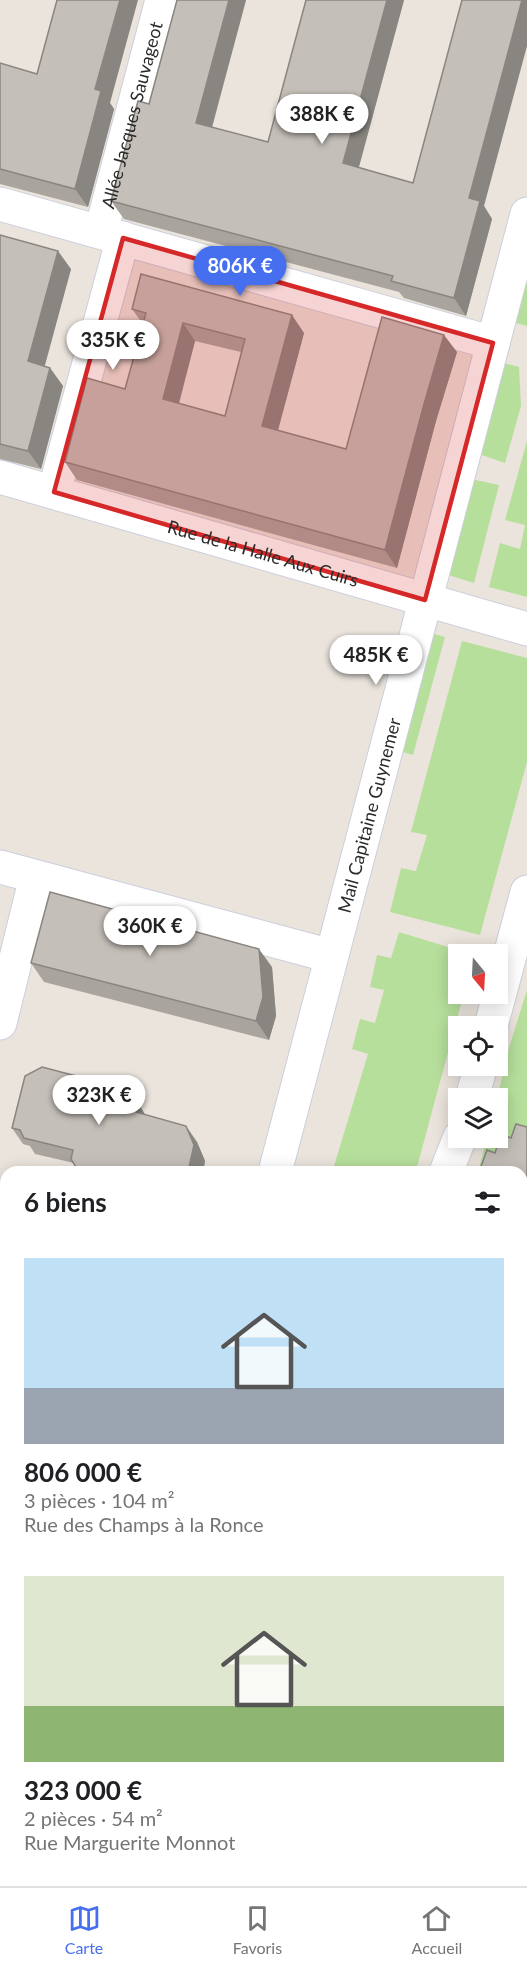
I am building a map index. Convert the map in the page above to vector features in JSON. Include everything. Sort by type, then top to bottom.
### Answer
[{"type":"street","name":"Allée Jacques Sauvageot","points":[[54,492],[162,0]]},
{"type":"street","points":[[0,204],[493,343]]},
{"type":"street","name":"Mail Capitaine Guynemer","points":[[277,1166],[527,214]]},
{"type":"street","name":"Rue de la Halle Aux Cuirs","points":[[0,477],[527,629]]},
{"type":"street","points":[[0,867],[331,956]]},
{"type":"street","points":[[0,1023],[36,877]]},
{"type":"street","points":[[494,1016],[527,892]]},
{"type":"street","points":[[448,1166],[456,1148]]},
{"type":"highlighted area","points":[[123,238],[493,343],[425,600],[54,492]]},
{"type":"green space","points":[[527,254],[527,326],[509,321]]},
{"type":"green space","points":[[500,362],[519,367],[521,406],[505,463],[476,453]]},
{"type":"green space","points":[[527,441],[527,597],[489,587],[500,543],[520,549],[525,525],[505,520]]},
{"type":"green space","points":[[471,479],[499,485],[474,583],[445,574]]},
{"type":"green space","points":[[427,632],[445,637],[413,755],[396,750]]},
{"type":"green space","points":[[462,641],[527,658],[527,762],[480,935],[390,912],[401,868],[416,871],[427,835],[411,832]]},
{"type":"green space","points":[[399,932],[448,947],[448,1004],[461,1004],[458,1016],[448,1016],[448,1052],[417,1166],[334,1166],[368,1054],[352,1049],[360,1019],[375,1023],[384,990],[370,987],[377,955],[391,958]]},
{"type":"green space","points":[[527,990],[527,1166],[480,1166],[484,1148],[508,1148],[508,1088],[499,1088],[502,1076],[508,1076],[508,1052]]},
{"type":"building","points":[[57,0],[120,0],[95,89],[101,91],[75,189],[0,169],[0,63],[37,74]]},
{"type":"building","points":[[177,0],[229,0],[196,123],[268,142],[306,0],[387,0],[343,163],[413,183],[462,0],[522,0],[469,198],[480,201],[454,298],[391,281],[393,276],[111,201],[138,101],[149,104]]},
{"type":"building","points":[[0,235],[58,251],[28,361],[50,368],[28,451],[0,444]]},
{"type":"building","points":[[141,274],[292,315],[262,426],[346,449],[382,317],[444,335],[385,550],[65,462],[87,378],[125,389],[146,313],[132,309]],"holes":[[[183,323],[245,339],[225,416],[163,399]]]},
{"type":"building","points":[[50,892],[259,949],[263,997],[256,1021],[31,963]]},
{"type":"building","points":[[42,1067],[129,1090],[138,1105],[136,1112],[186,1126],[194,1145],[189,1166],[75,1166],[71,1159],[73,1150],[24,1138],[20,1130],[12,1128],[25,1076]]},
{"type":"building","points":[[516,1124],[527,1127],[527,1166],[481,1166],[487,1150],[495,1153],[497,1148],[508,1148],[508,1137],[511,1138]]}]
